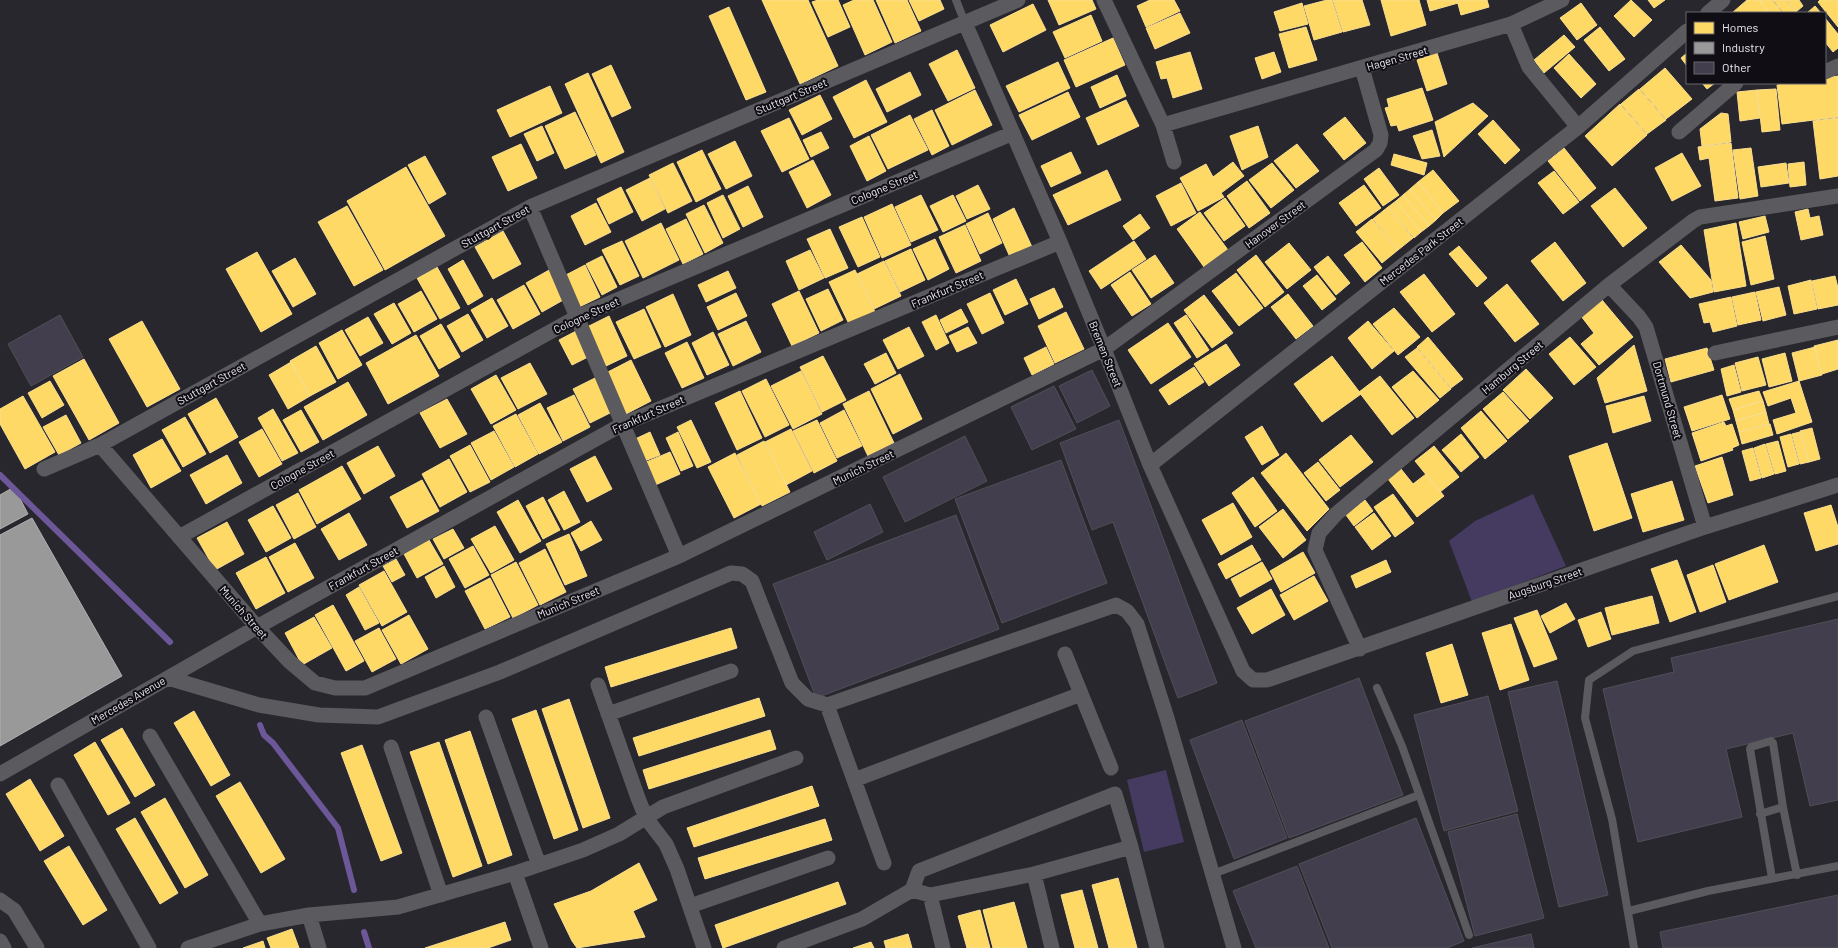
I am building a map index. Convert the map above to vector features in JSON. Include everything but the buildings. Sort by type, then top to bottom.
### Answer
[{"type":"street","points":[[965,23],[1018,0]]},
{"type":"street","points":[[1104,0],[1163,125],[1174,162]]},
{"type":"street","name":"Hagen Street","points":[[1163,125],[1511,24],[1562,0]]},
{"type":"street","points":[[1709,12],[1723,0]]},
{"type":"street","name":"Bremen Street","points":[[965,23],[1060,242],[1150,465],[1243,671],[1253,680]]},
{"type":"street","name":"Stuttgart Street","points":[[44,469],[100,445],[530,207],[965,23]]},
{"type":"street","points":[[1511,24],[1529,67],[1578,127]]},
{"type":"street","name":"Mercedes Park Street","points":[[1150,465],[1578,127],[1686,32]]},
{"type":"street","points":[[1826,72],[1838,66]]},
{"type":"street","name":"Hanover Street","points":[[1104,349],[1376,150],[1380,143],[1381,135],[1362,68]]},
{"type":"street","points":[[1680,132],[1735,84]]},
{"type":"street","name":"Cologne Street","points":[[179,537],[577,317],[1013,133]]},
{"type":"street","name":"Hamburg Street","points":[[1360,648],[1315,550],[1319,532],[1336,514],[1609,285],[1700,217],[1838,196]]},
{"type":"street","points":[[530,207],[679,556]]},
{"type":"street","name":"Frankfurt Street","points":[[257,627],[622,424],[1060,242]]},
{"type":"street","name":"Dortmund Street","points":[[1609,285],[1639,317],[1646,327],[1705,527]]},
{"type":"street","points":[[1714,353],[1838,327]]},
{"type":"street","name":"Munich Street","points":[[100,445],[257,627],[290,662],[316,683],[335,688],[365,688],[679,556],[1104,349]]},
{"type":"street","name":"Augsburg Street","points":[[1253,680],[1267,680],[1705,527],[1838,485]]},
{"type":"street","points":[[168,678],[259,706],[319,715],[378,717],[500,672],[731,573],[742,574],[752,581],[792,683],[808,698],[827,705],[1116,605],[1127,611],[1137,624],[1167,718],[1234,948]]},
{"type":"street","name":"Mercedes Avenue","points":[[0,774],[257,627]]},
{"type":"street","points":[[1065,654],[1112,768]]},
{"type":"street","points":[[608,714],[731,671]]},
{"type":"street","points":[[598,685],[646,818],[666,844],[690,906],[704,948]]},
{"type":"street","points":[[854,780],[1081,694]]},
{"type":"street","points":[[827,705],[884,863]]},
{"type":"street","points":[[486,717],[539,865]]},
{"type":"street","points":[[150,736],[260,924]]},
{"type":"street","points":[[391,747],[441,895]]},
{"type":"street","points":[[188,948],[206,945],[260,924],[309,915],[398,907],[515,873],[605,841],[663,807],[796,758]]},
{"type":"street","points":[[58,785],[149,948]]},
{"type":"street","points":[[784,948],[822,942],[862,920],[912,890],[919,871],[1115,794],[1131,847],[1157,948]]},
{"type":"street","points":[[912,890],[930,895],[1034,874],[1131,847]]},
{"type":"street","points":[[690,906],[828,858]]},
{"type":"street","points":[[515,873],[541,948]]},
{"type":"street","points":[[1034,874],[1052,948]]},
{"type":"street","points":[[930,895],[943,948]]},
{"type":"street","points":[[0,900],[14,910],[37,948]]},
{"type":"street","points":[[309,915],[319,948]]},
{"type":"street","points":[[0,941],[4,948]]},
{"type":"lane","points":[[956,0],[965,23]]},
{"type":"lane","points":[[1634,948],[1629,911],[1612,819],[1585,718],[1588,680],[1633,652],[1838,596]]},
{"type":"lane","points":[[1376,688],[1402,746],[1469,935]]},
{"type":"lane","points":[[1772,878],[1750,749],[1751,747],[1772,742],[1774,743],[1783,807],[1797,874]]},
{"type":"lane","points":[[1213,874],[1419,795]]},
{"type":"lane","points":[[1760,814],[1783,807]]},
{"type":"lane","points":[[1629,911],[1708,891],[1838,866]]},
{"type":"shaded area","points":[[1533,494],[1566,566],[1472,602],[1449,541],[1475,521]]},
{"type":"shaded area","points":[[1166,770],[1184,842],[1144,852],[1127,780]]},
{"type":"waterway","points":[[0,475],[170,642]]},
{"type":"waterway","points":[[260,725],[264,735],[273,743],[338,828],[354,890]]},
{"type":"waterway","points":[[364,932],[369,948]]}]
